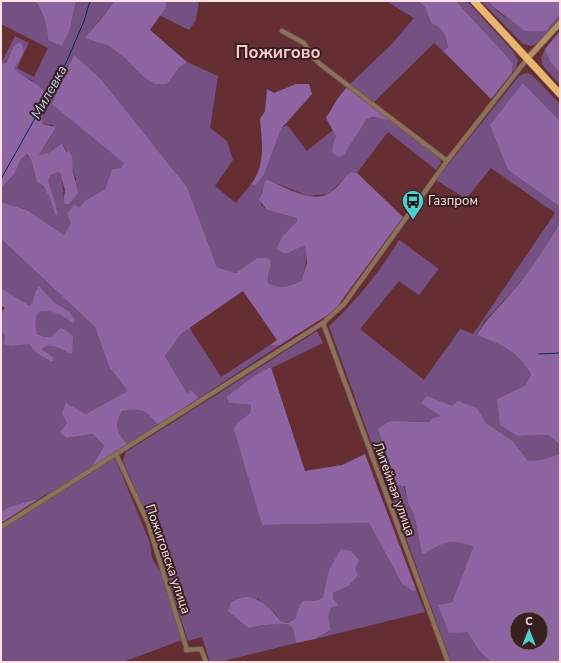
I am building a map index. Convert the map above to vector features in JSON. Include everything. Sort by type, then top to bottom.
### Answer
[{"type":"highway","points":[[474,1],[560,94]]},
{"type":"street","points":[[1,527],[323,323],[344,304],[447,161],[527,59],[560,23]]},
{"type":"street","points":[[282,31],[304,43],[312,57],[320,64],[447,161]]},
{"type":"street","name":"Литейная улица","points":[[323,323],[448,662]]},
{"type":"street","name":"Пожиговска улица","points":[[116,454],[148,523],[185,650],[201,649],[206,662]]},
{"type":"shaded area","points":[[1,1],[35,1],[41,10],[44,19],[48,40],[70,29],[76,1],[114,1],[86,38],[109,46],[126,59],[167,84],[179,68],[187,62],[218,76],[210,128],[227,141],[233,160],[215,186],[236,203],[251,184],[255,186],[264,175],[281,129],[287,125],[307,151],[334,129],[336,136],[333,144],[344,155],[367,119],[376,118],[392,121],[438,156],[441,163],[436,170],[388,132],[357,173],[351,172],[328,194],[308,196],[268,180],[261,194],[261,205],[267,210],[296,218],[297,221],[283,236],[286,254],[305,245],[306,255],[305,268],[301,281],[293,285],[281,287],[273,285],[268,283],[271,261],[257,258],[236,273],[217,267],[187,187],[101,79],[74,56],[53,104],[125,162],[121,168],[112,169],[105,189],[86,200],[64,235],[27,210],[1,202],[1,189],[15,173],[21,159],[26,154],[31,160],[37,182],[44,188],[49,196],[55,214],[55,202],[47,181],[51,175],[58,172],[61,174],[64,193],[63,200],[76,179],[70,154],[68,151],[67,152],[62,143],[50,152],[39,155],[51,136],[53,125],[42,124],[41,120],[49,103],[32,80],[22,76],[14,68],[23,52],[8,59],[3,65],[1,64],[15,36],[29,43],[17,68],[34,77],[48,48],[1,24]]},
{"type":"shaded area","points":[[35,1],[76,1],[70,29],[62,46],[48,40],[47,29],[41,10]]},
{"type":"shaded area","points":[[114,1],[166,1],[166,7],[150,30],[187,62],[179,68],[167,84],[155,84],[144,77],[126,59],[109,46],[85,38]]},
{"type":"shaded area","points":[[166,1],[199,1],[196,20],[189,30],[159,15],[165,7]]},
{"type":"shaded area","points":[[386,1],[418,1],[425,7],[431,23],[443,32],[448,47],[443,51],[434,43],[373,103],[350,84],[392,44],[414,18]]},
{"type":"shaded area","points":[[418,1],[456,1],[513,63],[512,73],[491,99],[443,51],[448,47],[445,35],[441,29],[431,23],[425,7]]},
{"type":"shaded area","points":[[456,1],[467,1],[512,50],[518,60],[516,68],[512,73],[513,63]]},
{"type":"shaded area","points":[[481,1],[488,1],[500,14],[507,18],[521,24],[546,31],[560,14],[560,19],[539,42],[532,46],[523,44]]},
{"type":"shaded area","points":[[488,1],[560,1],[560,14],[546,31],[525,31],[492,6]]},
{"type":"shaded area","points":[[560,31],[560,73],[550,62],[545,49]]},
{"type":"shaded area","points":[[20,42],[23,52],[14,68],[43,90],[49,103],[43,113],[42,124],[56,127],[39,155],[50,152],[62,143],[66,152],[69,151],[72,157],[73,172],[78,193],[69,204],[65,204],[64,202],[65,190],[61,174],[58,172],[51,175],[48,181],[58,216],[55,214],[49,196],[43,186],[37,182],[31,160],[27,154],[21,159],[15,173],[1,189],[1,64],[6,63],[14,46]]},
{"type":"shaded area","points":[[545,49],[550,62],[560,73],[560,85],[543,66],[541,58]]},
{"type":"shaded area","points":[[74,55],[101,79],[187,187],[217,267],[236,273],[257,258],[267,258],[271,261],[268,283],[281,287],[293,285],[301,281],[307,263],[305,245],[286,254],[276,249],[283,236],[297,221],[296,218],[267,210],[259,200],[265,181],[268,180],[290,190],[313,197],[328,194],[351,172],[357,173],[403,217],[334,311],[280,345],[270,345],[277,340],[243,291],[182,333],[165,356],[187,393],[191,390],[199,398],[158,425],[143,411],[122,411],[117,425],[121,436],[127,444],[89,471],[104,446],[93,434],[66,438],[60,432],[67,423],[62,413],[66,403],[86,414],[128,391],[109,367],[95,327],[1,239],[1,202],[27,210],[64,235],[71,223],[67,214],[74,205],[80,207],[86,200],[105,189],[112,169],[121,168],[124,163],[52,104]]},
{"type":"shaded area","points":[[526,73],[531,74],[560,104],[560,121],[523,83],[508,170],[560,207],[560,223],[541,256],[511,293],[483,323],[477,335],[508,349],[519,359],[531,374],[526,385],[497,399],[518,436],[548,435],[560,445],[560,454],[540,460],[528,461],[514,442],[486,423],[477,408],[452,407],[427,396],[442,416],[433,418],[429,422],[390,421],[408,504],[414,514],[422,555],[446,542],[457,542],[473,547],[452,602],[439,605],[467,632],[480,652],[491,662],[451,662],[329,326],[367,286],[399,240],[439,269],[419,295],[399,281],[360,329],[424,380],[460,329],[473,334],[555,213],[491,168],[466,199],[436,180],[519,76]]},
{"type":"shaded area","points":[[523,83],[560,121],[560,207],[508,170],[490,125]]},
{"type":"shaded area","points":[[296,84],[309,84],[312,94],[281,129],[264,175],[255,186],[251,184],[256,177],[261,161],[262,144],[260,119],[265,111],[267,89],[274,93]]},
{"type":"shaded area","points":[[347,87],[392,121],[373,117],[367,119],[344,155],[339,157],[332,153],[336,136],[326,118],[338,98]]},
{"type":"shaded area","points":[[560,223],[560,445],[548,435],[518,436],[500,425],[497,399],[526,385],[531,374],[519,359],[508,349],[477,335],[489,318],[532,267]]},
{"type":"shaded area","points":[[1,239],[95,327],[109,367],[129,392],[86,414],[66,403],[67,423],[61,432],[66,438],[93,434],[104,446],[89,471],[40,498],[9,507],[1,512],[1,330],[11,346],[25,343],[29,344],[36,353],[52,362],[54,358],[42,349],[51,346],[65,352],[60,328],[52,336],[45,337],[37,334],[37,314],[39,312],[62,313],[69,311],[55,303],[39,286],[35,292],[32,303],[29,305],[1,288]]},
{"type":"shaded area","points":[[39,286],[55,303],[69,311],[75,320],[73,324],[61,315],[53,312],[39,312],[37,314],[37,334],[45,337],[52,336],[60,328],[64,329],[73,336],[72,354],[53,346],[42,349],[54,358],[52,362],[36,353],[29,344],[11,346],[4,344],[5,336],[1,330],[1,312],[5,308],[1,305],[1,288],[29,305],[32,303],[35,292]]},
{"type":"shaded area","points":[[189,327],[221,377],[270,345],[280,345],[199,398],[191,391],[187,393],[165,356],[182,333]]},
{"type":"shaded area","points":[[317,331],[323,343],[251,378],[226,397],[229,403],[251,405],[250,413],[238,422],[262,525],[369,523],[402,584],[414,592],[416,589],[425,612],[315,639],[331,630],[327,619],[333,593],[349,586],[354,580],[319,600],[312,600],[299,606],[295,619],[288,623],[280,621],[276,614],[258,599],[229,611],[248,628],[265,625],[288,624],[293,629],[296,643],[220,662],[210,662],[202,637],[188,641],[152,527],[123,461],[126,452]]},
{"type":"shaded area","points":[[271,367],[305,471],[342,465],[365,454],[416,589],[414,592],[402,584],[369,523],[262,525],[234,429],[238,422],[250,413],[251,405],[229,403],[226,397],[251,378]]},
{"type":"shaded area","points":[[427,396],[452,406],[458,401],[477,408],[486,423],[514,442],[528,461],[540,460],[560,454],[560,662],[491,662],[480,652],[467,632],[449,633],[438,605],[452,602],[473,547],[458,542],[452,542],[436,547],[422,555],[414,514],[408,504],[405,486],[397,485],[378,429],[390,421],[429,422],[433,418],[441,416],[421,403]]},
{"type":"shaded area","points":[[138,408],[150,414],[158,425],[127,444],[119,432],[117,425],[118,421],[122,411]]},
{"type":"shaded area","points":[[115,458],[150,543],[152,558],[162,575],[182,640],[123,662],[1,662],[1,530]]},
{"type":"shaded area","points":[[40,498],[1,523],[1,512],[9,507]]},
{"type":"shaded area","points":[[341,549],[351,551],[359,560],[355,568],[358,575],[349,586],[333,593],[333,599],[338,605],[331,608],[328,617],[331,630],[315,639],[296,643],[293,629],[288,624],[265,625],[248,628],[228,611],[231,602],[247,597],[252,598],[266,605],[280,621],[288,623],[295,619],[299,606],[303,601],[319,600],[323,597],[329,570]]},
{"type":"waterway","name":"Милевка","points":[[1,179],[66,63],[84,21],[90,1]]},
{"type":"waterway","points":[[539,354],[560,353]]},
{"type":"place","name":"Газпром","points":[[413,220]]},
{"type":"district","name":"Пожигово","points":[[278,52]]}]
